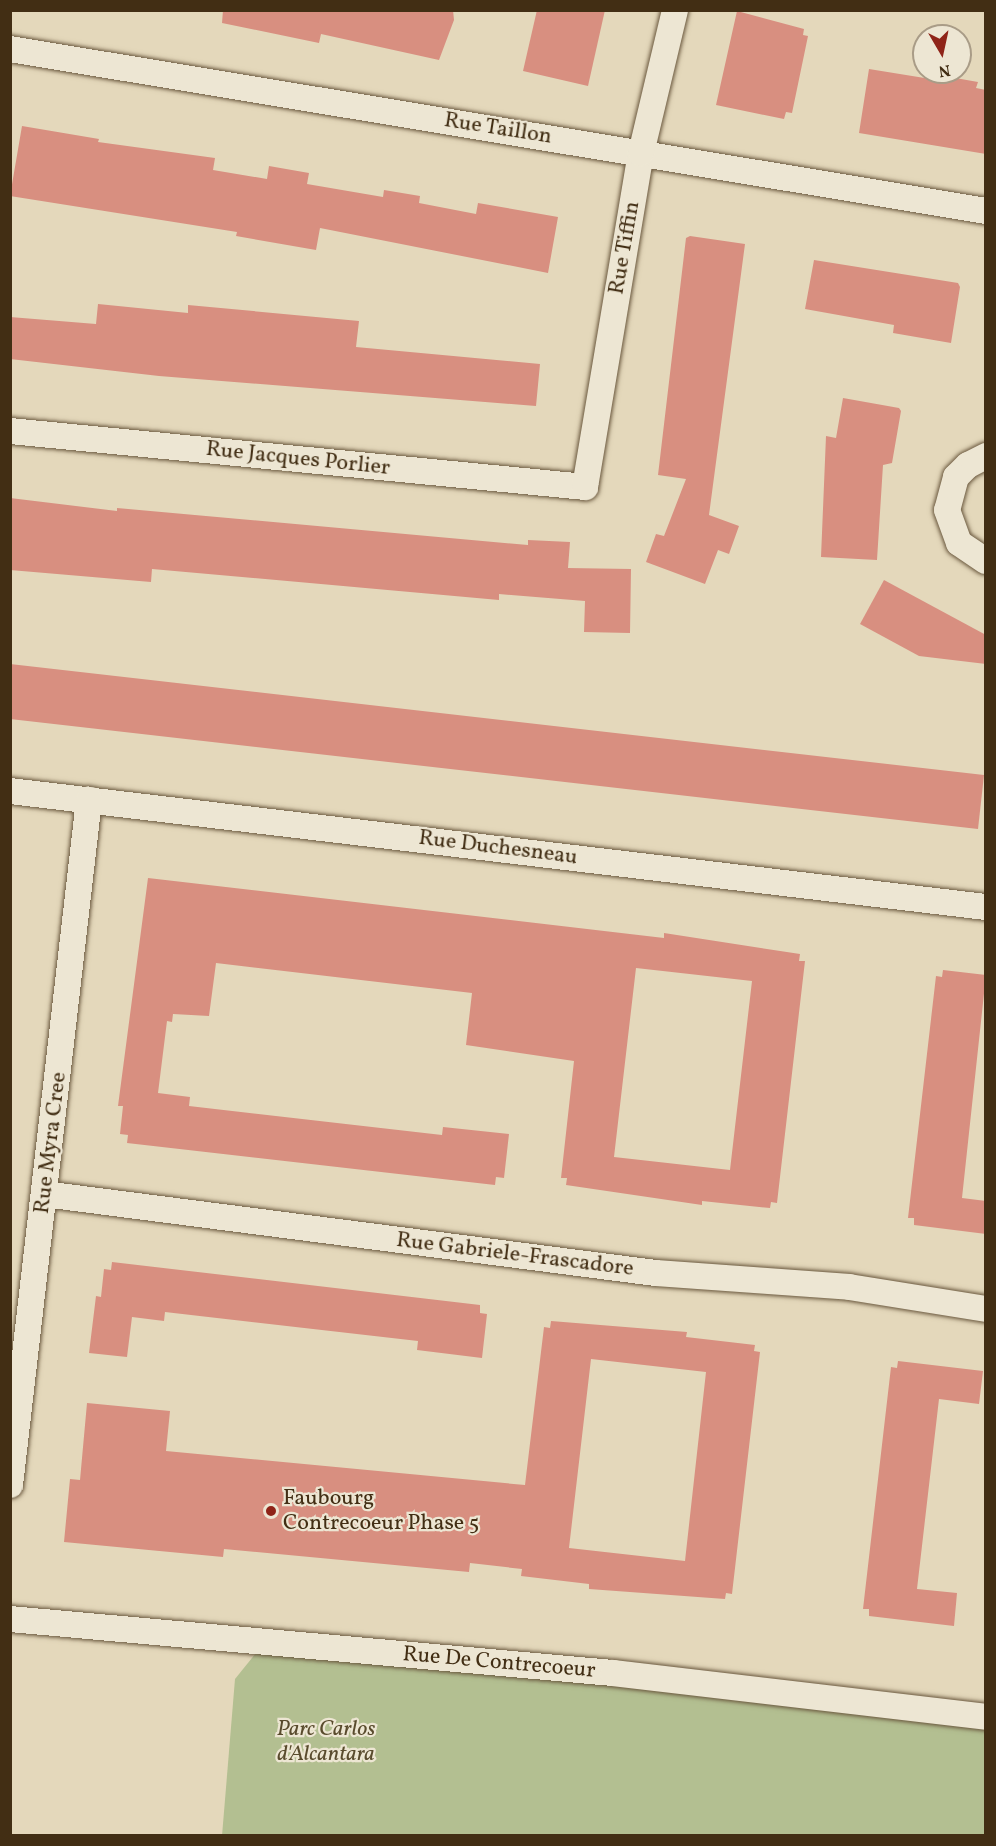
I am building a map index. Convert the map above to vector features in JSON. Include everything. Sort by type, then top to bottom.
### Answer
[{"type":"street","name":"Rue Tiffin","points":[[585,487],[641,153],[675,10]]},
{"type":"street","name":"Rue Taillon","points":[[10,49],[986,211]]},
{"type":"street","name":"Rue Jacques Porlier","points":[[10,431],[585,487]]},
{"type":"street","points":[[986,456],[968,465],[956,477],[947,510],[959,543],[986,561]]},
{"type":"street","name":"Rue Duchesneau","points":[[10,791],[986,907]]},
{"type":"street","name":"Rue Myra Cree","points":[[10,1485],[89,800]]},
{"type":"street","name":"Rue Gabriele-Frascadore","points":[[44,1194],[657,1273],[849,1287],[986,1309]]},
{"type":"street","name":"Rue De Contrecoeur","points":[[10,1618],[613,1673],[986,1718]]},
{"type":"green space","name":"Parc Carlos d'Alcantara","points":[[265,1642],[985,1717],[985,1835],[222,1836],[235,1679]]},
{"type":"building","points":[[223,10],[453,10],[454,20],[439,60],[321,34],[319,43],[222,23]]},
{"type":"building","points":[[537,10],[605,10],[588,86],[523,71]]},
{"type":"building","points":[[737,11],[804,29],[803,35],[808,36],[792,113],[786,112],[784,119],[716,105]]},
{"type":"building","points":[[869,69],[912,76],[912,84],[972,84],[972,81],[978,82],[976,88],[986,90],[986,154],[859,133]]},
{"type":"building","points":[[22,126],[99,139],[98,142],[215,158],[213,170],[267,179],[269,166],[309,173],[307,184],[383,197],[384,190],[420,196],[419,203],[476,214],[478,203],[558,217],[548,273],[320,228],[316,250],[236,236],[237,232],[10,196]]},
{"type":"building","points":[[690,236],[745,244],[709,515],[739,526],[729,554],[718,550],[705,584],[646,562],[656,534],[664,536],[686,479],[658,475],[686,238]]},
{"type":"building","points":[[814,260],[958,283],[960,287],[951,343],[893,333],[894,325],[805,309]]},
{"type":"building","points":[[98,304],[188,313],[188,305],[359,321],[356,347],[540,364],[536,406],[159,376],[10,359],[10,317],[96,324]]},
{"type":"building","points":[[843,398],[899,408],[901,411],[892,463],[883,465],[877,560],[821,557],[826,436],[836,438]]},
{"type":"building","points":[[10,498],[117,511],[117,508],[528,545],[528,540],[570,542],[568,568],[631,569],[630,633],[584,632],[585,601],[499,594],[499,600],[152,569],[151,582],[10,570]]},
{"type":"building","points":[[884,580],[986,635],[986,664],[919,656],[860,624]]},
{"type":"building","points":[[10,664],[984,775],[978,829],[10,719]]},
{"type":"building","points":[[148,878],[664,938],[664,933],[800,954],[799,961],[805,961],[777,1203],[771,1202],[770,1208],[702,1201],[702,1205],[566,1185],[567,1178],[561,1178],[574,1061],[466,1045],[472,993],[216,963],[209,1016],[173,1014],[172,1022],[167,1021],[158,1093],[190,1097],[189,1106],[442,1135],[443,1127],[509,1134],[504,1178],[496,1177],[495,1185],[127,1143],[128,1135],[120,1134],[123,1106],[118,1106]],"holes":[[[636,968],[752,981],[730,1170],[614,1157]]]},
{"type":"building","points":[[943,970],[986,975],[962,1198],[986,1201],[986,1234],[914,1225],[914,1218],[908,1218],[936,976],[942,977]]},
{"type":"building","points":[[112,1262],[480,1305],[480,1313],[487,1314],[482,1358],[417,1350],[418,1341],[165,1312],[164,1321],[132,1317],[127,1357],[89,1353],[96,1296],[101,1297],[104,1269],[111,1270]]},
{"type":"building","points":[[551,1321],[687,1332],[686,1337],[755,1345],[754,1351],[760,1352],[732,1594],[726,1593],[725,1599],[589,1589],[589,1584],[521,1576],[522,1569],[470,1563],[469,1572],[224,1549],[223,1557],[64,1542],[70,1479],[80,1480],[87,1403],[170,1411],[166,1451],[525,1485],[544,1327],[550,1328]],"holes":[[[591,1359],[706,1372],[685,1561],[569,1548]]]},
{"type":"building","points":[[898,1361],[983,1371],[979,1404],[939,1399],[917,1589],[957,1593],[954,1626],[869,1616],[869,1609],[863,1609],[891,1367],[897,1368]]},
{"type":"place","name":"Faubourg Contrecoeur Phase 5","points":[[271,1511]]}]
